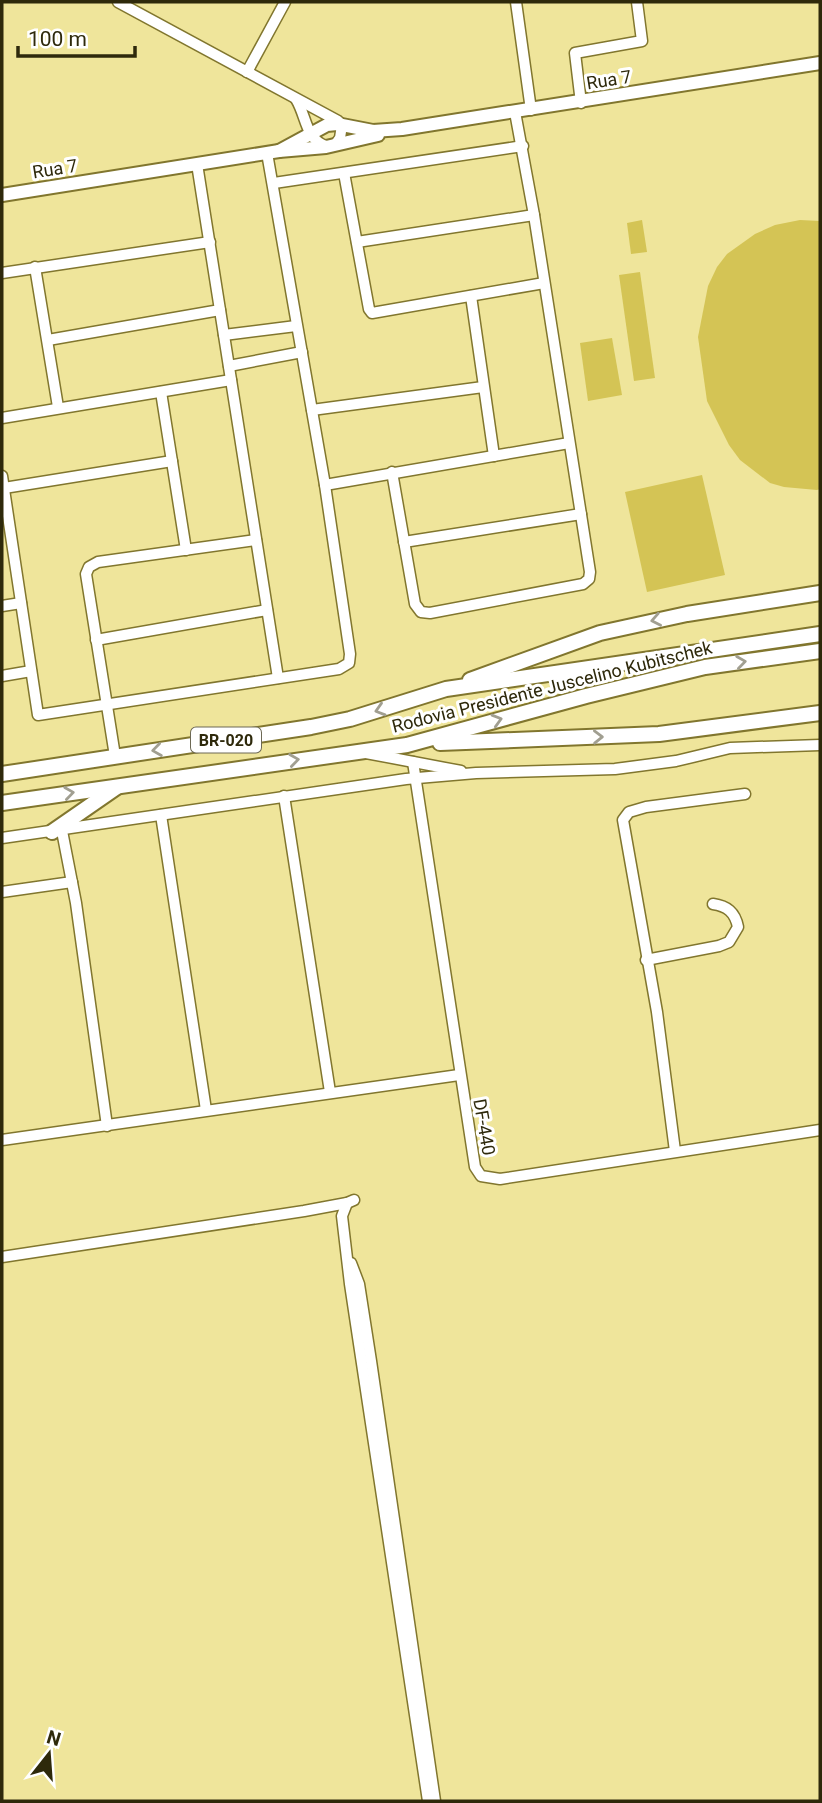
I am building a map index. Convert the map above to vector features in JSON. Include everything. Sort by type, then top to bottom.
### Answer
[{"type":"highway","name":"BR-020","points":[[446,690],[600,633],[687,614],[820,593]]},
{"type":"highway","name":"Rodovia Presidente Juscelino Kubitschek","points":[[2,774],[311,727],[350,719],[446,690],[820,634]]},
{"type":"highway","name":"Rodovia Presidente Juscelino Kubitschek","points":[[2,803],[407,745],[705,667],[820,651]]},
{"type":"highway","name":"BR-020","points":[[407,745],[659,734],[820,713]]},
{"type":"highway","points":[[57,831],[120,785]]},
{"type":"main road","name":"Rua 7","points":[[273,152],[327,125],[373,131],[402,129],[581,103],[820,63]]},
{"type":"main road","name":"Rua 7","points":[[2,195],[273,152],[331,146],[402,129]]},
{"type":"street","points":[[118,2],[247,72],[296,99],[342,125],[342,134],[331,146],[315,141],[309,134],[305,115],[296,99]]},
{"type":"street","points":[[247,72],[285,2]]},
{"type":"street","points":[[516,2],[531,110]]},
{"type":"street","points":[[581,103],[575,53],[642,41],[636,2]]},
{"type":"street","points":[[393,472],[415,604],[421,612],[430,613],[583,584],[589,579],[534,215],[515,113]]},
{"type":"street","points":[[274,183],[523,146]]},
{"type":"street","points":[[2,477],[6,534],[21,603],[38,715],[339,669],[349,663],[350,654],[325,485],[296,326],[274,183],[273,152]]},
{"type":"street","points":[[197,164],[278,678]]},
{"type":"street","points":[[344,173],[369,309],[372,313],[544,283]]},
{"type":"street","points":[[357,242],[534,215]]},
{"type":"street","points":[[2,273],[209,242]]},
{"type":"street","points":[[35,267],[58,407]]},
{"type":"street","points":[[471,296],[494,456]]},
{"type":"street","points":[[48,340],[220,310]]},
{"type":"street","points":[[224,335],[296,326]]},
{"type":"street","points":[[229,366],[302,352]]},
{"type":"street","points":[[2,418],[231,380]]},
{"type":"street","points":[[312,410],[483,387]]},
{"type":"street","points":[[162,392],[186,550]]},
{"type":"street","points":[[325,485],[569,443]]},
{"type":"street","points":[[4,488],[172,461]]},
{"type":"street","points":[[404,542],[581,514]]},
{"type":"street","points":[[115,756],[86,574],[89,567],[98,562],[256,540]]},
{"type":"street","points":[[2,606],[21,603]]},
{"type":"street","points":[[96,640],[267,610]]},
{"type":"street","points":[[2,676],[31,671]]},
{"type":"street","points":[[2,838],[416,778],[615,769],[676,761],[730,748],[820,745]]},
{"type":"street","points":[[357,751],[476,774]]},
{"type":"street","name":"DF-440","points":[[413,762],[475,1167],[481,1176],[500,1179],[820,1130]]},
{"type":"street","points":[[675,1151],[657,1012],[623,827],[625,815],[646,807],[745,794]]},
{"type":"street","points":[[284,796],[330,1092]]},
{"type":"street","points":[[161,815],[206,1110]]},
{"type":"street","points":[[57,831],[72,883],[107,1126]]},
{"type":"street","points":[[2,892],[72,883]]},
{"type":"street","points":[[646,960],[729,942],[738,927],[736,918],[724,905],[712,904]]},
{"type":"street","points":[[2,1140],[460,1075]]},
{"type":"street","points":[[2,1257],[351,1202],[342,1216],[386,1533],[428,1801]]},
{"type":"street","points":[[347,1252],[359,1283],[435,1801]]},
{"type":"shaded area","points":[[642,220],[647,252],[631,254],[627,223]]},
{"type":"shaded area","points":[[800,220],[820,221],[820,489],[817,490],[770,483],[740,460],[729,445],[707,401],[698,337],[708,286],[727,254],[755,234],[775,225]]},
{"type":"shaded area","points":[[640,272],[655,378],[634,381],[619,275]]},
{"type":"shaded area","points":[[612,338],[622,395],[588,401],[580,343]]},
{"type":"shaded area","points":[[702,475],[725,575],[647,592],[625,492]]}]
